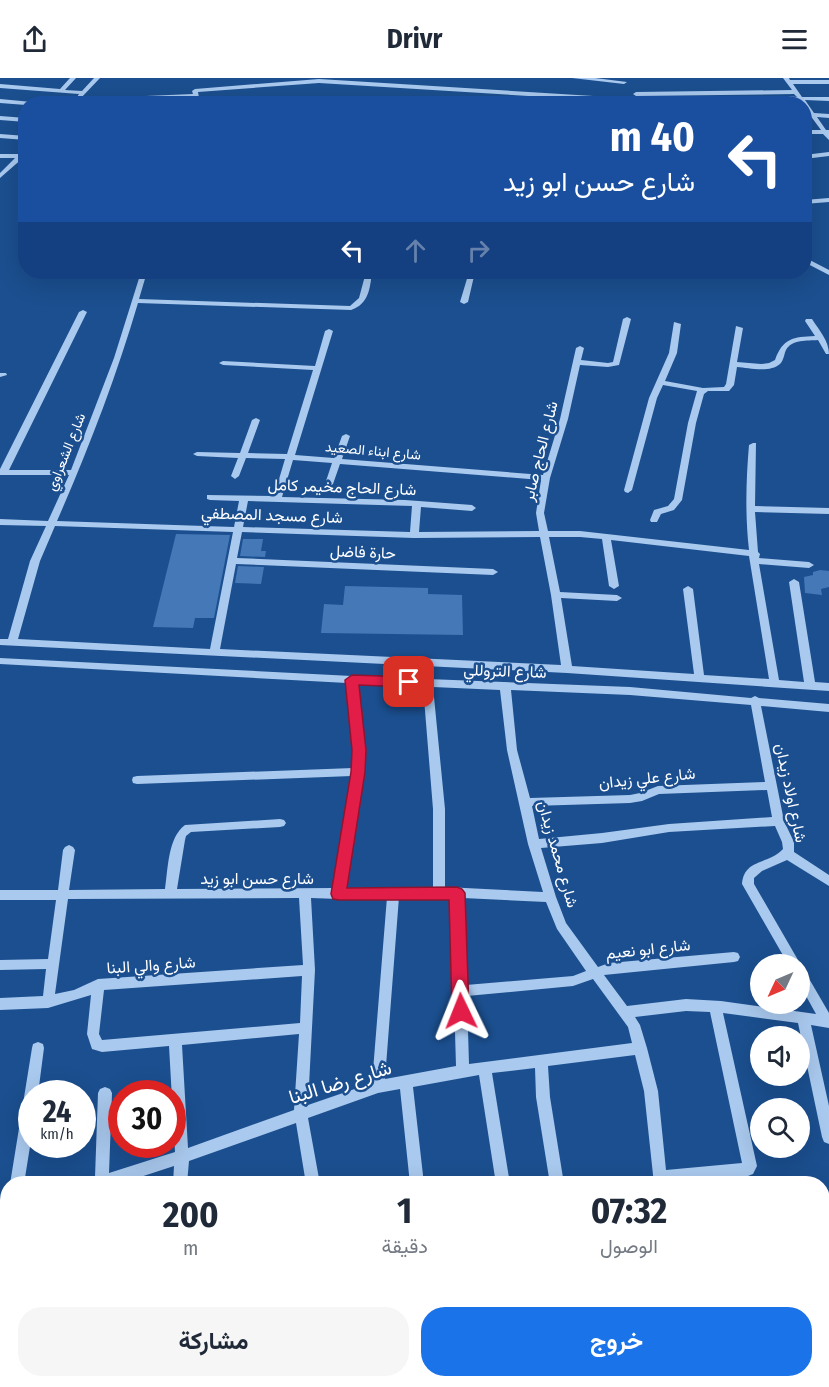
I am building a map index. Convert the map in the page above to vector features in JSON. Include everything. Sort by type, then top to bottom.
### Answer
[{"type":"street","points":[[60,91],[74,78]]},
{"type":"street","points":[[81,96],[97,78]]},
{"type":"street","points":[[575,78],[623,80],[636,94],[806,96]]},
{"type":"street","points":[[319,80],[325,96]]},
{"type":"street","points":[[179,96],[196,95],[195,91],[319,80],[555,96]]},
{"type":"street","points":[[788,80],[798,95]]},
{"type":"street","points":[[788,80],[829,82]]},
{"type":"street","points":[[0,86],[84,93]]},
{"type":"street","points":[[780,96],[798,95]]},
{"type":"street","points":[[812,97],[829,99]]},
{"type":"street","points":[[0,101],[18,103]]},
{"type":"street","points":[[812,113],[829,116]]},
{"type":"street","points":[[812,116],[827,132],[829,138]]},
{"type":"street","points":[[0,118],[18,119]]},
{"type":"street","points":[[0,136],[18,137]]},
{"type":"street","points":[[812,156],[829,154]]},
{"type":"street","points":[[0,156],[18,156]]},
{"type":"street","points":[[0,176],[18,160]]},
{"type":"street","points":[[812,201],[829,200]]},
{"type":"street","points":[[812,263],[829,273]]},
{"type":"street","name":"شارع الشعراوي","points":[[12,642],[35,561],[74,473],[118,358],[124,330],[142,279]]},
{"type":"street","points":[[135,301],[351,308],[363,301],[368,279]]},
{"type":"street","points":[[464,302],[470,279]]},
{"type":"street","points":[[74,473],[2,472],[83,312]]},
{"type":"street","points":[[577,362],[608,365],[616,363],[627,319]]},
{"type":"street","points":[[810,321],[829,352]]},
{"type":"street","points":[[628,490],[653,398],[673,353],[677,324]]},
{"type":"street","points":[[660,382],[703,390],[728,387],[739,328]]},
{"type":"street","points":[[277,499],[329,331]]},
{"type":"street","points":[[733,364],[759,366],[774,364],[779,361],[783,347],[787,343],[820,338]]},
{"type":"street","name":"شارع الحاج صابر","points":[[567,669],[540,513],[546,478],[564,419],[580,348]]},
{"type":"street","points":[[223,363],[318,368]]},
{"type":"street","points":[[654,520],[657,512],[671,508],[678,500],[692,423],[700,393],[703,390]]},
{"type":"street","points":[[235,476],[256,420]]},
{"type":"street","points":[[329,484],[346,436]]},
{"type":"street","points":[[753,445],[749,484],[755,557],[760,596],[769,635],[774,682]]},
{"type":"street","name":"شارع ابناء الصعيد","points":[[197,454],[291,457],[546,478]]},
{"type":"street","name":"شارع الحاج مخيمر كامل","points":[[210,497],[472,508]]},
{"type":"street","points":[[214,653],[244,498]]},
{"type":"street","points":[[414,535],[417,504]]},
{"type":"street","points":[[751,509],[829,511]]},
{"type":"street","name":"شارع مسجد المصطفي","points":[[0,522],[414,535],[542,533],[606,537],[809,565]]},
{"type":"street","points":[[606,537],[614,586]]},
{"type":"street","name":"حارة فاضل","points":[[231,561],[493,572]]},
{"type":"street","points":[[794,582],[810,685]]},
{"type":"street","points":[[688,589],[699,676]]},
{"type":"street","points":[[556,596],[617,598]]},
{"type":"street","name":"شارع التروللي","points":[[0,642],[699,676],[829,687]]},
{"type":"street","name":"شارع التروللي","points":[[0,661],[352,680],[630,691],[829,708]]},
{"type":"street","points":[[339,894],[358,772],[359,750],[352,680]]},
{"type":"street","points":[[428,683],[439,809],[439,892]]},
{"type":"street","name":"شارع محمد زيدان","points":[[506,686],[512,750],[534,844],[550,897],[561,925],[634,1025],[651,1091],[661,1176]]},
{"type":"street","name":"شارع اولاد زيدان","points":[[755,700],[778,821],[788,842],[787,854],[781,860],[758,867],[747,878],[748,884],[788,954]]},
{"type":"street","points":[[137,780],[358,772]]},
{"type":"street","name":"شارع علي زيدان","points":[[525,802],[630,799],[658,790],[772,786]]},
{"type":"street","points":[[534,844],[602,838],[669,828],[778,821]]},
{"type":"street","points":[[170,894],[178,840],[189,828],[280,823]]},
{"type":"street","points":[[48,1002],[69,850]]},
{"type":"street","points":[[787,854],[829,881]]},
{"type":"street","name":"شارع حسن ابو زيد","points":[[0,895],[305,895],[439,892],[550,897]]},
{"type":"street","points":[[378,1087],[393,893]]},
{"type":"street","points":[[457,893],[463,1071]]},
{"type":"street","points":[[305,895],[309,970],[301,1114],[312,1176]]},
{"type":"street","name":"شارع ابو نعيم","points":[[460,991],[573,981],[609,968],[734,957]]},
{"type":"street","points":[[0,965],[53,964]]},
{"type":"street","name":"شارع والي البنا","points":[[0,1004],[48,1002],[83,994],[98,985],[309,970]]},
{"type":"street","points":[[98,985],[93,1034],[97,1045],[304,1028]]},
{"type":"street","points":[[810,991],[828,1021]]},
{"type":"street","points":[[626,1012],[686,1005],[828,1021]]},
{"type":"street","points":[[690,1176],[749,1168],[715,1007]]},
{"type":"street","points":[[803,1018],[829,1137]]},
{"type":"street","points":[[175,1039],[177,1080]]},
{"type":"street","points":[[18,1176],[38,1048]]},
{"type":"street","name":"شارع رضا البنا","points":[[186,1156],[378,1087],[463,1071],[641,1048]]},
{"type":"street","points":[[540,1062],[543,1097],[556,1176]]},
{"type":"street","points":[[485,1069],[502,1176]]},
{"type":"street","points":[[406,1082],[416,1176]]},
{"type":"street","points":[[99,1176],[105,1093]]},
{"type":"street","name":"شارع رضا البنا","points":[[121,1176],[179,1158]]},
{"type":"street","points":[[181,1176],[182,1158]]},
{"type":"building","points":[[176,534],[230,535],[214,618],[195,618],[193,628],[153,627]]},
{"type":"building","points":[[243,539],[263,539],[261,551],[266,551],[265,557],[240,556]]},
{"type":"building","points":[[238,566],[264,567],[261,584],[235,583]]},
{"type":"building","points":[[820,570],[829,571],[829,587],[821,589],[822,595],[805,593],[804,577]]},
{"type":"building","points":[[345,586],[428,588],[428,594],[462,595],[463,635],[321,633],[324,604],[343,605]]},
{"type":"route","points":[[409,682],[352,680],[359,750],[358,772],[354,810],[339,894],[457,893],[461,1011]]}]
